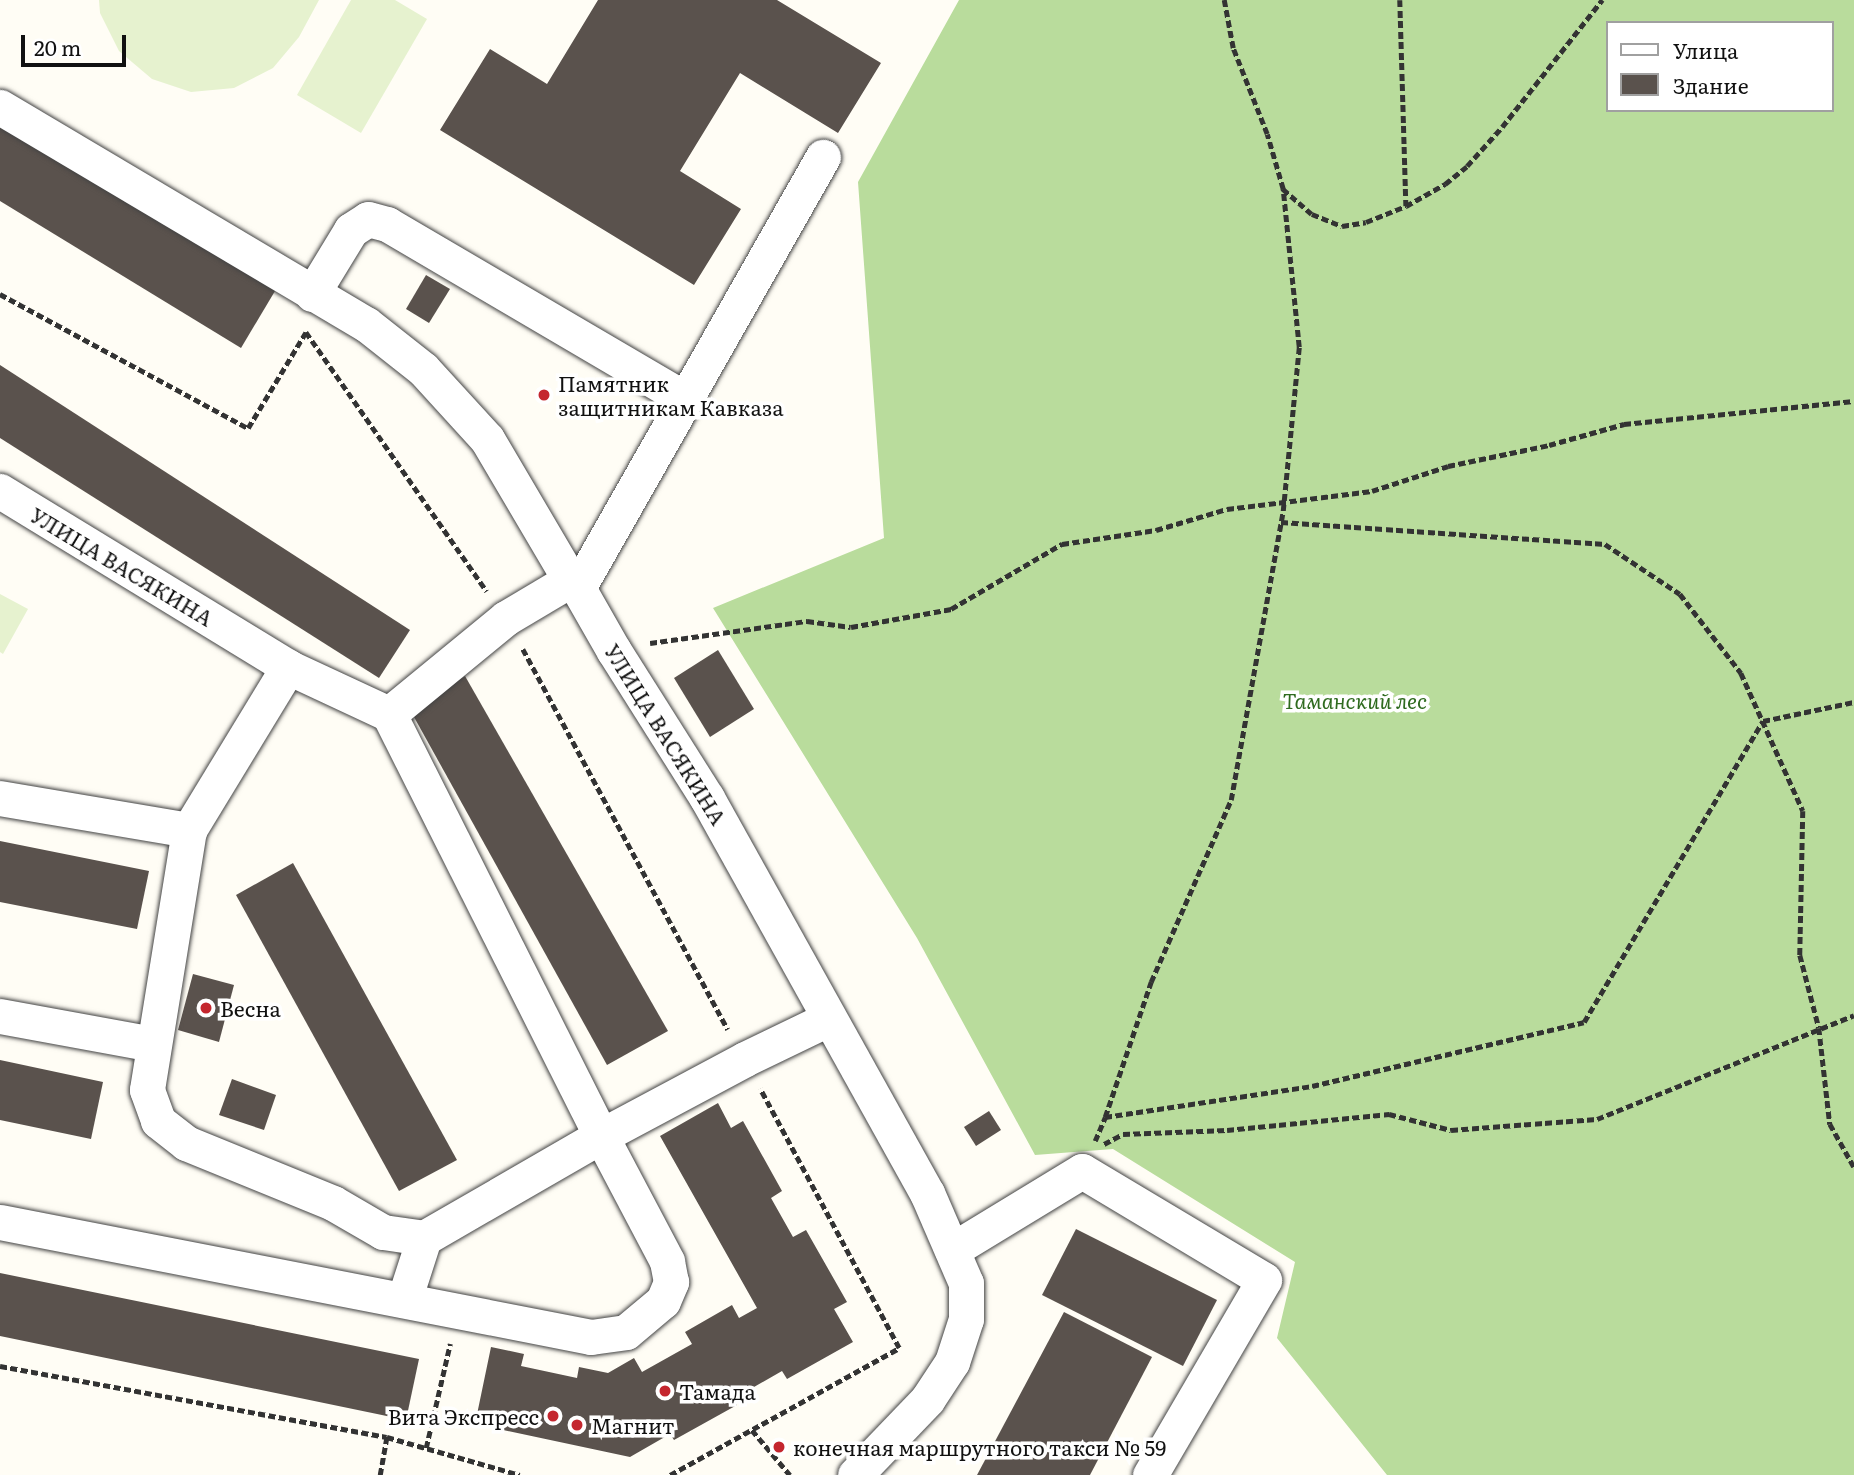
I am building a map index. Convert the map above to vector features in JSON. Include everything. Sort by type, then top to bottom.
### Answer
[{"type":"street","name":"УЛИЦА ВАСЯКИНА","points":[[0,107],[366,324],[423,369],[487,439],[614,650],[707,797],[927,1193],[966,1283],[966,1318],[952,1362],[927,1400],[855,1475]]},
{"type":"street","points":[[0,1222],[590,1336],[626,1332],[663,1301],[671,1282],[667,1261],[601,1136],[389,714],[506,618],[574,584],[685,399],[823,157]]},
{"type":"street","points":[[312,294],[351,230],[368,219],[387,224],[685,399]]},
{"type":"street","name":"УЛИЦА ВАСЯКИНА","points":[[0,491],[288,667],[389,714]]},
{"type":"street","points":[[288,667],[189,830],[147,1090],[158,1121],[186,1143],[333,1203],[383,1231],[424,1238],[601,1136],[744,1059],[828,1019]]},
{"type":"street","points":[[0,798],[189,830]]},
{"type":"street","points":[[0,1016],[153,1044]]},
{"type":"street","points":[[952,1251],[1082,1171],[1264,1280],[1150,1475]]},
{"type":"street","points":[[404,1300],[424,1238]]},
{"type":"path","points":[[1224,0],[1233,48],[1266,134],[1283,189],[1298,347],[1284,503],[1231,800],[1151,982],[1091,1150],[1123,1134],[1227,1130],[1389,1114],[1451,1130],[1597,1119],[1854,1015]]},
{"type":"path","points":[[1400,0],[1406,206]]},
{"type":"path","points":[[1283,189],[1312,214],[1342,226],[1366,222],[1406,206],[1445,184],[1467,166],[1602,0]]},
{"type":"path","points":[[0,294],[248,428],[306,332],[506,618],[899,1348],[671,1475]]},
{"type":"path","points":[[614,650],[670,638],[771,625],[807,621],[851,627],[951,609],[1062,544],[1156,530],[1227,509],[1372,492],[1448,466],[1549,445],[1624,424],[1854,401]]},
{"type":"path","points":[[1281,522],[1605,544],[1680,594],[1741,673],[1803,811],[1800,955],[1819,1028],[1830,1124],[1854,1167]]},
{"type":"path","points":[[1105,1117],[1312,1086],[1584,1022],[1763,721],[1854,702]]},
{"type":"path","points":[[426,1448],[457,1311]]},
{"type":"path","points":[[0,1366],[387,1437],[520,1475]]},
{"type":"path","points":[[752,1430],[790,1475]]},
{"type":"path","points":[[380,1475],[387,1437]]},
{"type":"green space","points":[[99,0],[319,0],[299,37],[273,68],[234,88],[191,92],[152,79],[119,51],[100,13]]},
{"type":"green space","points":[[351,0],[395,0],[427,19],[361,133],[297,95]]},
{"type":"green space","name":"Таманский лес","points":[[959,0],[1854,0],[1854,1475],[1387,1475],[1277,1338],[1295,1262],[1113,1149],[1035,1155],[917,938],[713,608],[884,538],[858,182]]},
{"type":"green space","points":[[0,594],[28,609],[3,654],[0,652]]},
{"type":"building","points":[[598,0],[777,0],[881,63],[838,133],[740,73],[680,171],[741,209],[694,285],[440,130],[490,49],[547,84]]},
{"type":"building","points":[[0,118],[278,286],[241,348],[0,201]]},
{"type":"building","points":[[426,275],[450,289],[429,323],[406,309]]},
{"type":"building","points":[[0,365],[410,630],[379,678],[0,438]]},
{"type":"building","points":[[718,650],[754,709],[710,737],[674,678]]},
{"type":"building","points":[[465,676],[668,1031],[607,1065],[409,708]]},
{"type":"building","points":[[0,841],[149,871],[137,929],[0,902]]},
{"type":"building","points":[[293,863],[457,1160],[399,1191],[236,895]]},
{"type":"building","name":"Весна","points":[[193,974],[234,985],[219,1042],[178,1030]]},
{"type":"building","points":[[0,1060],[103,1082],[91,1139],[0,1120]]},
{"type":"building","points":[[232,1079],[276,1095],[264,1130],[219,1115]]},
{"type":"building","points":[[718,1103],[731,1128],[743,1121],[782,1191],[771,1198],[793,1237],[806,1230],[847,1302],[834,1309],[853,1342],[787,1379],[782,1371],[733,1399],[737,1405],[674,1440],[670,1434],[630,1457],[475,1424],[491,1347],[524,1354],[521,1366],[577,1378],[579,1367],[608,1373],[634,1358],[642,1372],[692,1344],[685,1332],[732,1305],[739,1318],[757,1308],[660,1136]]},
{"type":"building","points":[[989,1111],[1001,1130],[976,1146],[964,1127]]},
{"type":"building","points":[[1076,1229],[1217,1300],[1183,1366],[1042,1295]]},
{"type":"building","points":[[0,1273],[419,1359],[406,1420],[0,1336]]},
{"type":"building","points":[[1064,1312],[1152,1357],[1090,1475],[977,1475]]},
{"type":"place","name":"Памятник защитникам Кавказа","points":[[544,395]]},
{"type":"place","name":"Весна","points":[[206,1008]]},
{"type":"place","name":"Тамада","points":[[665,1391]]},
{"type":"place","name":"Вита Экспресс","points":[[553,1416]]},
{"type":"place","name":"Магнит","points":[[577,1425]]},
{"type":"place","name":"конечная маршрутного такси № 59","points":[[779,1447]]}]
